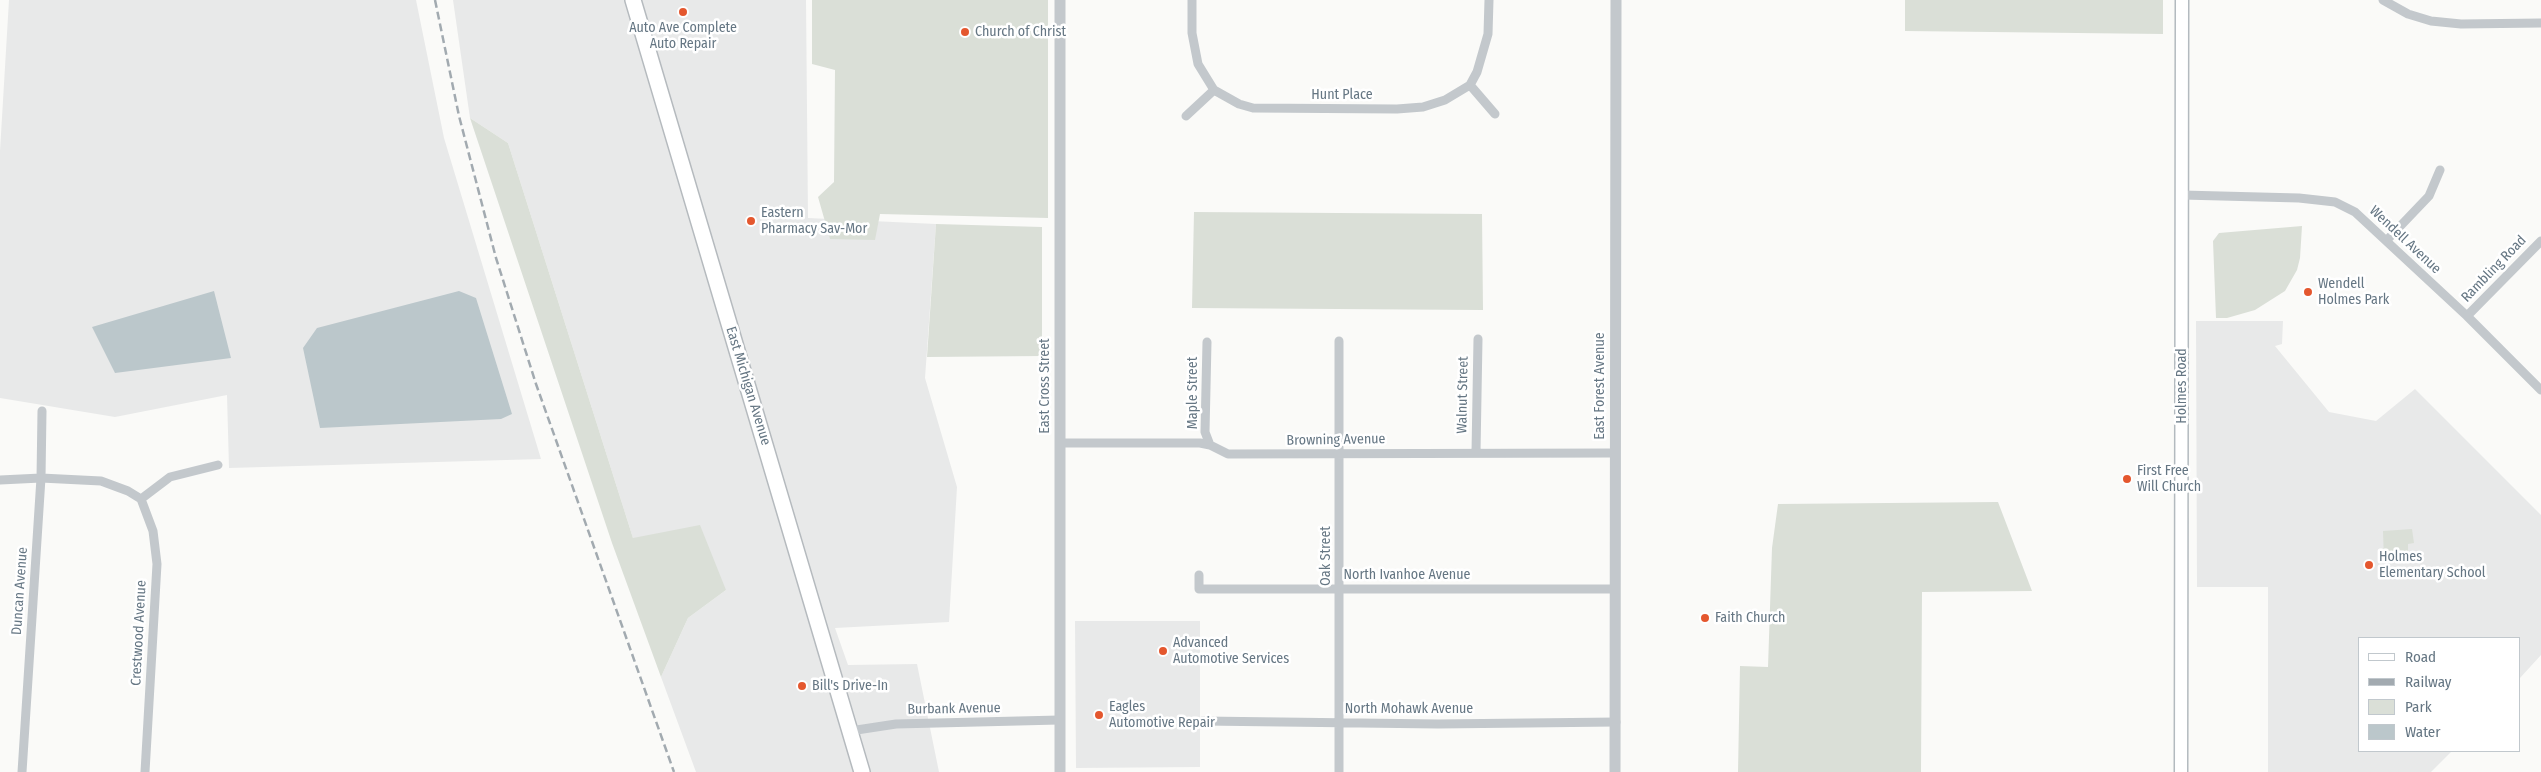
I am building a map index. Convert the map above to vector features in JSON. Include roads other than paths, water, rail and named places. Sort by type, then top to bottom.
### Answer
[{"type":"main road","name":"East Michigan Avenue","points":[[632,0],[862,772]]},
{"type":"main road","name":"Holmes Road","points":[[2182,0],[2182,772]]},
{"type":"street","name":"East Cross Street","points":[[1060,0],[1060,772]]},
{"type":"street","name":"Hunt Place","points":[[1192,0],[1194,48],[1198,64],[1214,90],[1239,104],[1253,108],[1397,109],[1445,100],[1470,85]]},
{"type":"street","points":[[1489,0],[1488,34],[1477,72],[1470,85],[1495,114]]},
{"type":"street","name":"East Forest Avenue","points":[[1615,772],[1616,0]]},
{"type":"street","points":[[2383,0],[2408,14],[2431,21],[2461,24],[2541,23]]},
{"type":"street","points":[[1186,116],[1214,90]]},
{"type":"street","points":[[2387,240],[2429,196],[2440,170]]},
{"type":"street","name":"Wendell Avenue","points":[[2182,196],[2298,198],[2335,202],[2355,212],[2467,316],[2541,390]]},
{"type":"street","name":"Rambling Road","points":[[2467,316],[2541,241]]},
{"type":"street","name":"Walnut Street","points":[[1476,452],[1478,339]]},
{"type":"street","name":"Oak Street","points":[[1339,340],[1339,772]]},
{"type":"street","name":"Maple Street","points":[[1207,342],[1205,432],[1210,445]]},
{"type":"street","name":"Duncan Avenue","points":[[22,772],[41,478],[42,411]]},
{"type":"street","name":"Browning Avenue","points":[[1060,443],[1210,445],[1228,454],[1614,453]]},
{"type":"street","points":[[0,480],[41,478],[100,481],[128,491],[141,499],[170,477],[218,465]]},
{"type":"street","name":"Crestwood Avenue","points":[[141,499],[153,531],[157,564],[145,772]]},
{"type":"street","points":[[1199,575],[1199,599]]},
{"type":"street","name":"North Ivanhoe Avenue","points":[[1199,589],[1615,589]]},
{"type":"street","name":"Burbank Avenue","points":[[850,731],[896,724],[1059,720]]},
{"type":"street","name":"North Mohawk Avenue","points":[[1202,721],[1340,723],[1616,722]]},
{"type":"water","points":[[214,291],[231,358],[115,373],[92,327]]},
{"type":"water","points":[[459,291],[476,298],[512,414],[501,419],[320,428],[303,348],[317,328]]},
{"type":"railway","points":[[435,0],[459,116],[496,258],[536,384],[674,772]]},
{"type":"place","name":"Auto Ave Complete Auto Repair","points":[[683,12]]},
{"type":"place","name":"Church of Christ","points":[[965,32]]},
{"type":"place","name":"Eastern Pharmacy Sav-Mor","points":[[751,221]]},
{"type":"place","name":"Wendell Holmes Park","points":[[2308,292]]},
{"type":"place","name":"First Free Will Church","points":[[2127,479]]},
{"type":"place","name":"Holmes Elementary School","points":[[2369,565]]},
{"type":"place","name":"Faith Church","points":[[1705,618]]},
{"type":"place","name":"Advanced Automotive Services","points":[[1163,651]]},
{"type":"place","name":"Bill's Drive-In","points":[[802,686]]},
{"type":"place","name":"Eagles Automotive Repair","points":[[1099,715]]}]
